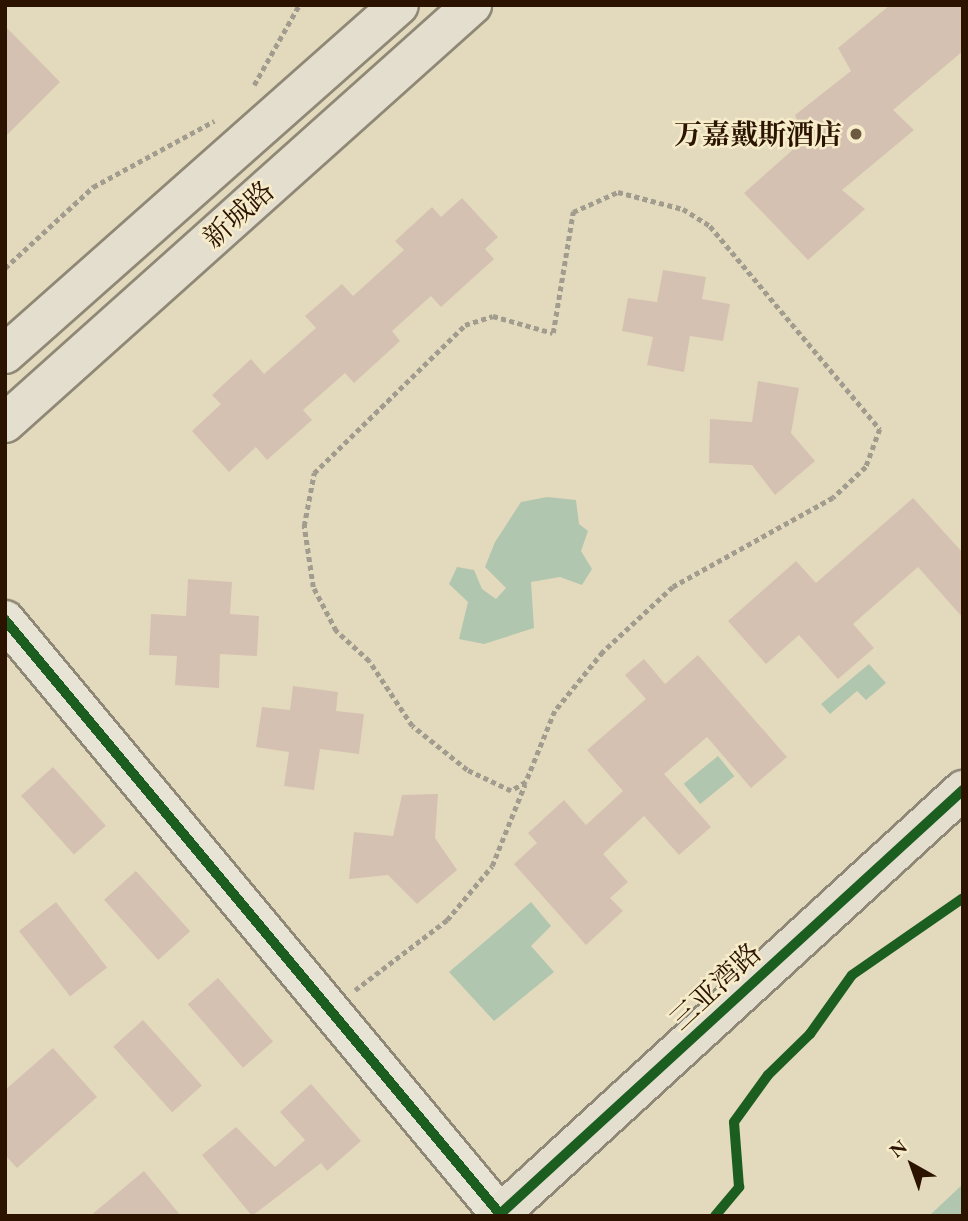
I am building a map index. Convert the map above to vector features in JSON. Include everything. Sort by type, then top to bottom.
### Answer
[{"type":"main road","name":"新城路","points":[[5,354],[399,5]]},
{"type":"main road","name":"新城路","points":[[5,424],[472,5]]},
{"type":"main road","name":"三亚湾路","points":[[499,1215],[963,790]]},
{"type":"street","points":[[5,620],[499,1215]]},
{"type":"path","points":[[251,91],[299,5]]},
{"type":"path","points":[[5,268],[93,187],[222,116]]},
{"type":"path","points":[[329,1010],[447,920],[492,866],[555,711],[603,652],[673,587],[833,498],[866,467],[880,429],[710,226],[683,209],[618,192],[573,212],[553,333],[493,316],[465,325],[314,473],[304,526],[313,587],[336,631],[369,661],[412,726],[467,770],[511,791],[526,782]]},
{"type":"shaded area","points":[[547,497],[576,500],[579,524],[588,531],[581,551],[592,569],[582,585],[560,577],[531,582],[534,628],[484,644],[459,639],[468,602],[449,584],[457,567],[474,570],[482,589],[496,599],[506,588],[485,567],[495,542],[521,502]]},
{"type":"shaded area","points":[[869,664],[886,683],[866,700],[857,691],[830,714],[821,704]]},
{"type":"shaded area","points":[[718,756],[734,776],[700,804],[684,784]]},
{"type":"shaded area","points":[[531,902],[551,926],[531,946],[554,972],[494,1021],[449,972]]},
{"type":"shaded area","points":[[963,1184],[963,1216],[929,1216]]},
{"type":"building","name":"万嘉戴斯酒店","points":[[890,5],[963,5],[963,51],[893,110],[914,130],[842,190],[865,209],[808,260],[744,193],[805,139],[795,115],[851,71],[838,48]]},
{"type":"building","points":[[5,26],[60,82],[5,137]]},
{"type":"building","points":[[462,198],[498,237],[485,249],[494,259],[441,307],[431,296],[392,331],[400,341],[354,383],[345,373],[303,410],[312,420],[267,460],[256,447],[229,472],[192,431],[221,404],[212,395],[251,359],[264,374],[316,328],[305,316],[342,284],[353,296],[404,250],[395,241],[432,207],[441,217]]},
{"type":"building","points":[[663,270],[706,277],[702,299],[730,304],[723,341],[690,336],[684,372],[647,365],[653,337],[622,331],[628,298],[657,302]]},
{"type":"building","points":[[758,381],[799,388],[791,433],[815,461],[775,495],[752,465],[709,463],[710,419],[752,422]]},
{"type":"building","points":[[913,498],[963,553],[963,618],[918,567],[853,624],[874,648],[838,679],[799,635],[766,664],[728,621],[796,561],[816,583]]},
{"type":"building","points":[[188,579],[232,582],[230,614],[259,616],[257,656],[220,654],[219,688],[175,685],[177,656],[149,655],[151,614],[186,616]]},
{"type":"building","points":[[698,655],[787,757],[751,788],[707,737],[664,774],[711,827],[679,855],[644,816],[603,854],[628,882],[610,898],[623,911],[586,945],[514,864],[537,843],[528,833],[564,800],[586,825],[623,791],[587,750],[646,699],[625,675],[644,659],[665,684]]},
{"type":"building","points":[[293,686],[338,692],[336,711],[364,714],[359,754],[320,749],[314,790],[284,786],[289,752],[256,747],[262,707],[290,710]]},
{"type":"building","points":[[53,767],[106,826],[74,854],[21,796]]},
{"type":"building","points":[[438,794],[435,838],[457,870],[417,904],[388,875],[349,879],[354,832],[393,836],[402,795]]},
{"type":"building","points":[[136,871],[190,931],[158,960],[104,900]]},
{"type":"building","points":[[56,902],[107,967],[70,996],[19,931]]},
{"type":"building","points":[[218,978],[273,1041],[243,1068],[188,1004]]},
{"type":"building","points":[[143,1020],[202,1085],[172,1112],[113,1047]]},
{"type":"building","points":[[53,1048],[97,1097],[17,1168],[5,1155],[5,1090]]},
{"type":"building","points":[[311,1084],[361,1141],[327,1171],[321,1163],[252,1216],[202,1155],[236,1127],[275,1167],[305,1140],[280,1112]]},
{"type":"building","points":[[144,1171],[181,1216],[90,1216]]},
{"type":"cycle path","points":[[5,620],[500,1214]]},
{"type":"cycle path","points":[[498,1216],[963,790]]},
{"type":"cycle path","points":[[715,1216],[739,1187],[734,1122],[768,1075],[810,1034],[852,975],[963,898]]},
{"type":"place","name":"万嘉戴斯酒店","points":[[856,134]]}]
